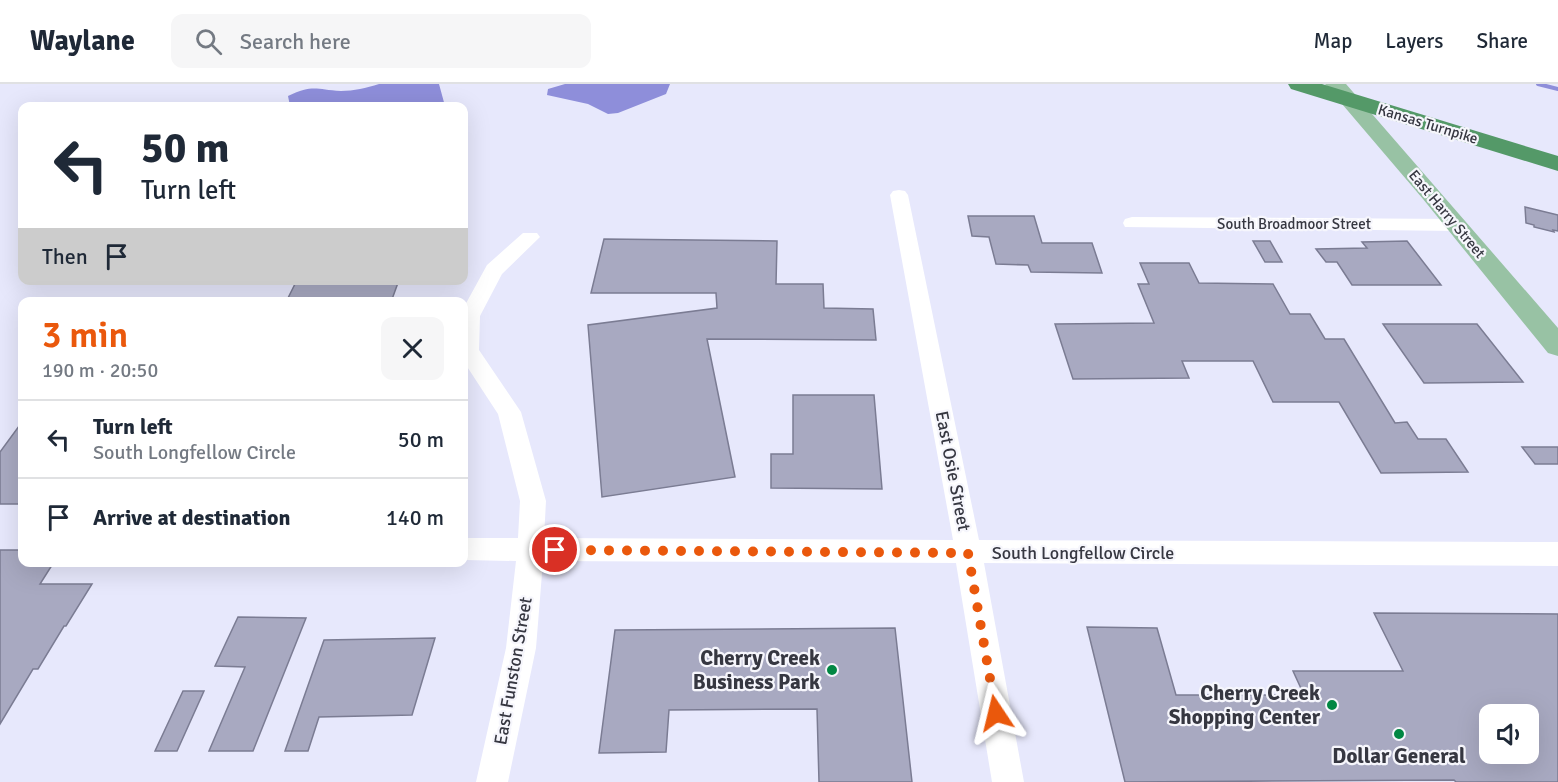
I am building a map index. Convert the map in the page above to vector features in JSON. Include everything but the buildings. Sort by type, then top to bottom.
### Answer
[{"type":"highway","name":"Kansas Turnpike","points":[[1299,84],[1558,151]]},
{"type":"highway","name":"Kansas Turnpike","points":[[1336,84],[1389,106],[1558,164]]},
{"type":"main road","name":"East Harry Street","points":[[1336,84],[1558,346]]},
{"type":"street","name":"East Osie Street","points":[[899,195],[968,553],[1008,782]]},
{"type":"street","name":"South Broadmoor Street","points":[[1132,223],[1457,225]]},
{"type":"street","name":"East Funston Street","points":[[492,782],[521,648],[532,550],[534,501],[509,412],[468,351],[469,316],[494,270],[530,237]]},
{"type":"street","name":"South Longfellow Circle","points":[[468,549],[1558,554]]},
{"type":"water","points":[[379,84],[439,84],[444,102],[289,102],[288,96],[310,89],[346,91]]},
{"type":"water","points":[[565,84],[670,84],[666,94],[618,113],[608,114],[588,104],[547,95],[548,89]]},
{"type":"waterway","points":[[1538,84],[1558,89]]},
{"type":"place","name":"Cherry Creek Business Park","points":[[832,670]]},
{"type":"place","name":"Cherry Creek Shopping Center","points":[[1332,705]]},
{"type":"place","name":"Dollar General","points":[[1399,734]]},
{"type":"route","points":[[555,550],[968,553],[996,713]]}]
